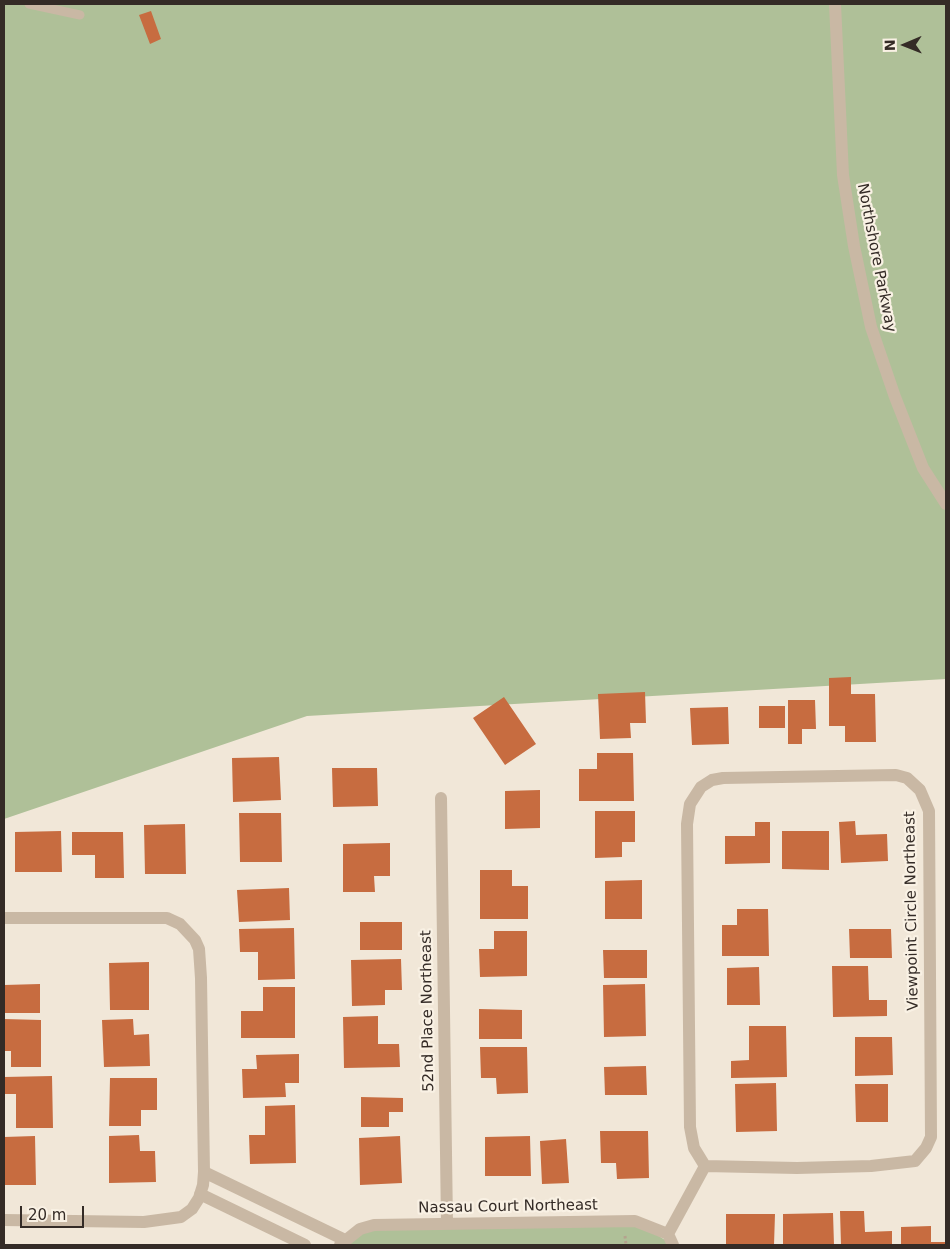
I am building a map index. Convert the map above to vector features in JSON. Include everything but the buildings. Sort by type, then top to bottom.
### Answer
[{"type":"street","name":"Northshore Parkway","points":[[835,4],[843,175],[854,246],[871,327],[895,397],[923,468],[946,504]]},
{"type":"street","name":"Viewpoint Circle Northeast","points":[[896,775],[907,778],[920,790],[929,811],[931,1137],[926,1148],[915,1161],[871,1166],[797,1168],[706,1166],[694,1148],[690,1127],[687,824],[690,804],[701,786],[712,780],[723,778],[896,775]]},
{"type":"street","name":"52nd Place Northeast","points":[[441,798],[446,1224]]},
{"type":"street","points":[[4,918],[167,918],[180,924],[195,940],[199,949],[201,978],[204,1172],[200,1194],[192,1209],[182,1217],[144,1222],[4,1220]]},
{"type":"street","points":[[670,1240],[706,1166]]},
{"type":"street","points":[[204,1172],[343,1243]]},
{"type":"street","points":[[200,1194],[305,1245]]},
{"type":"street","name":"Nassau Court Northeast","points":[[343,1243],[360,1230],[374,1225],[635,1220],[670,1240]]},
{"type":"lane","points":[[29,4],[80,15]]},
{"type":"green space","points":[[4,4],[946,4],[946,679],[307,716],[4,819]]},
{"type":"green space","points":[[635,1221],[673,1245],[343,1245],[360,1229]]}]
